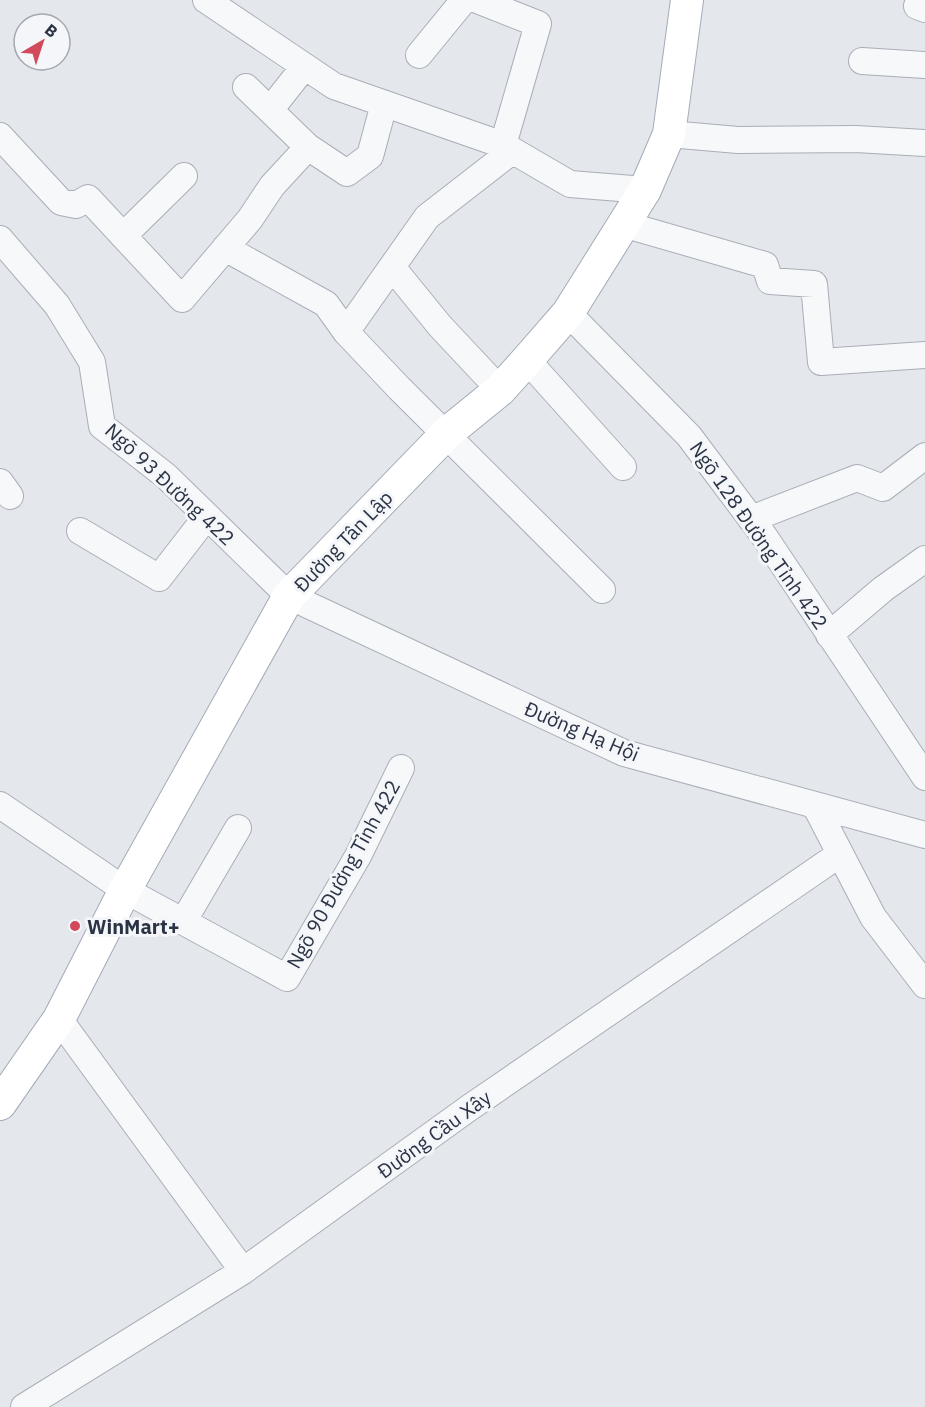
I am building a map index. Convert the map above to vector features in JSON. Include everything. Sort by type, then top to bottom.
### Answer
[{"type":"main road","name":"Đường Tân Lập","points":[[0,1104],[59,1019],[125,890],[289,596],[447,433],[500,390],[527,360],[568,313],[645,190],[669,134],[687,0]]},
{"type":"street","points":[[418,56],[464,0]]},
{"type":"street","points":[[346,332],[427,218],[507,148],[538,24],[477,0]]},
{"type":"street","points":[[210,1],[334,86],[507,148],[570,184],[645,190]]},
{"type":"street","points":[[862,61],[925,65]]},
{"type":"street","points":[[270,110],[304,66]]},
{"type":"street","points":[[246,87],[308,147],[347,173],[370,156],[384,104]]},
{"type":"street","points":[[669,134],[738,140],[855,139],[925,143]]},
{"type":"street","points":[[0,136],[61,202],[76,205],[88,198],[182,299],[250,219],[272,186],[308,147]]},
{"type":"street","points":[[123,236],[183,176]]},
{"type":"street","points":[[623,224],[765,266],[770,281],[814,284],[821,362],[925,355]]},
{"type":"street","name":"Ngõ 93 Đường 422","points":[[0,239],[57,305],[92,362],[102,426],[166,476],[289,596]]},
{"type":"street","points":[[225,248],[326,304],[346,332],[399,388],[447,433],[602,590]]},
{"type":"street","points":[[393,267],[440,326],[500,390]]},
{"type":"street","name":"Ngõ 128 Đường Tỉnh 422","points":[[568,313],[689,436],[751,519],[925,777]]},
{"type":"street","points":[[527,360],[623,467]]},
{"type":"street","points":[[751,519],[857,478],[883,488],[925,456]]},
{"type":"street","points":[[80,531],[159,578],[207,516]]},
{"type":"street","points":[[829,635],[883,589],[925,559]]},
{"type":"street","name":"Đường Hạ Hội","points":[[289,596],[624,753],[925,835]]},
{"type":"street","name":"Ngõ 90 Đường Tỉnh 422","points":[[0,805],[125,890],[287,978],[358,856],[401,768]]},
{"type":"street","points":[[816,807],[873,917],[925,985]]},
{"type":"street","points":[[183,922],[238,828]]},
{"type":"street","name":"Đường Cầu Xây","points":[[24,1407],[243,1271],[469,1108],[840,854]]},
{"type":"street","points":[[59,1019],[243,1271]]},
{"type":"place","name":"WinMart+","points":[[75,926]]}]
